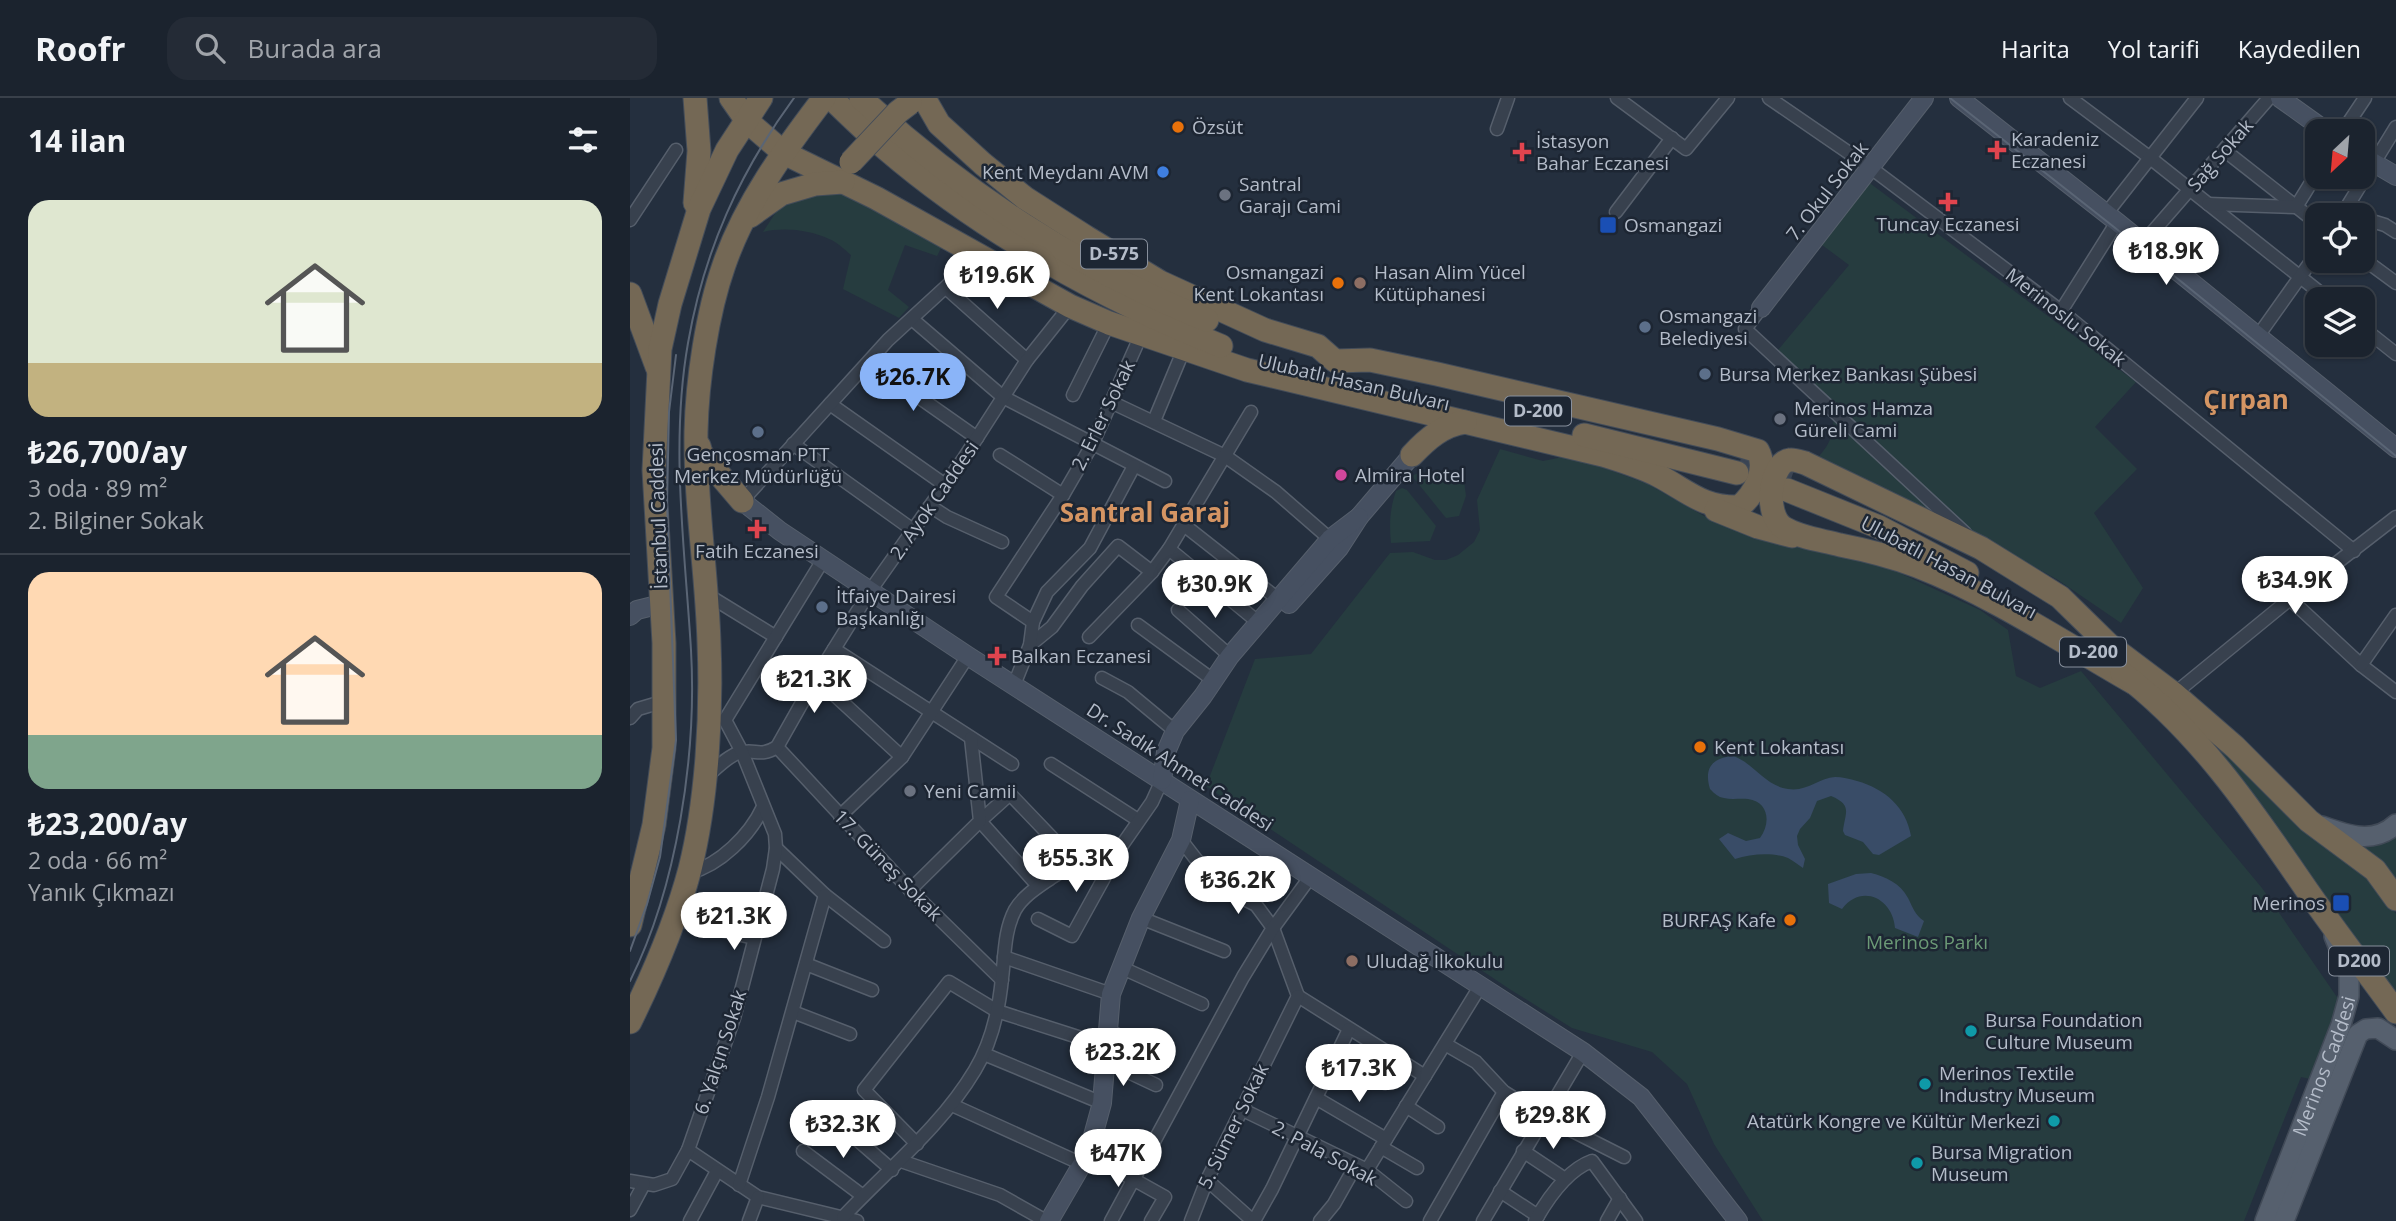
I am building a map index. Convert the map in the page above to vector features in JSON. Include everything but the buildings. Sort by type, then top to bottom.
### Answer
[{"type":"highway","points":[[692,228],[699,151],[695,98]]},
{"type":"highway","points":[[709,98],[714,148],[709,185]]},
{"type":"highway","points":[[732,98],[747,121],[784,153],[847,172],[1070,306],[1109,323],[1247,370],[1604,455],[1644,469],[1729,517],[1758,527],[1894,559],[1967,588],[2134,683]]},
{"type":"highway","name":"İstanbul Caddesi","points":[[631,922],[636,877],[654,825],[664,747],[664,643],[654,470],[658,370],[670,304],[692,228],[727,150],[761,98]]},
{"type":"highway","points":[[630,1022],[656,967],[674,919],[689,873],[698,831],[704,778],[710,647],[696,431],[700,381],[710,323],[723,266],[741,222],[797,133],[824,98]]},
{"type":"highway","name":"Ulubatlı Hasan Bulvarı","points":[[831,98],[887,150],[959,204],[1059,269],[1105,295],[1174,327],[1272,365],[1676,456],[1745,462]]},
{"type":"highway","name":"Ulubatlı Hasan Bulvarı","points":[[861,98],[904,138],[978,194],[1068,251],[1123,282],[1180,309],[1284,348],[1335,361],[1370,360],[1718,439],[1745,462]]},
{"type":"highway","points":[[741,222],[780,194],[847,172],[898,112],[921,99]]},
{"type":"highway","name":"D-575","points":[[921,99],[939,124],[983,164],[1025,198],[1086,237],[1166,285],[1265,330],[1318,346],[1335,361]]},
{"type":"highway","points":[[630,294],[650,319],[661,316],[670,304]]},
{"type":"highway","points":[[630,294],[658,370]]},
{"type":"highway","points":[[1247,370],[1368,387]]},
{"type":"highway","points":[[1412,455],[1424,434],[1426,418],[1419,411]]},
{"type":"highway","points":[[1412,455],[1436,433],[1452,424],[1469,422]]},
{"type":"highway","points":[[696,431],[701,453],[742,500]]},
{"type":"highway","points":[[1700,502],[1720,508],[1739,507],[1749,499],[1760,473],[1762,458],[1745,462]]},
{"type":"highway","points":[[1745,462],[1789,476]]},
{"type":"highway","points":[[1789,476],[1782,463],[1774,478],[1770,497],[1774,519],[1781,527],[1814,540]]},
{"type":"highway","points":[[1789,476],[1805,463],[1981,548],[2060,597],[2109,645]]},
{"type":"highway","name":"Ulubatlı Hasan Bulvarı","points":[[1789,476],[1884,514],[2002,574],[2052,604],[2174,694],[2235,747],[2309,821]]},
{"type":"highway","name":"Ulubatlı Hasan Bulvarı","points":[[1789,476],[1994,587],[2065,632],[2134,683],[2182,727],[2217,765],[2259,818],[2322,909]]},
{"type":"highway","points":[[699,495],[709,483],[742,500]]},
{"type":"highway","points":[[2309,821],[2370,848],[2396,872]]},
{"type":"highway","points":[[2309,821],[2375,870],[2396,899]]},
{"type":"highway","points":[[2322,909],[2359,974],[2396,1028]]},
{"type":"highway","name":"D200","points":[[2322,909],[2396,1013]]},
{"type":"main road","name":"7. Okul Sokak","points":[[1762,308],[1924,98]]},
{"type":"main road","points":[[1959,98],[2396,448]]},
{"type":"main road","points":[[2280,98],[2309,119]]},
{"type":"main road","points":[[2375,164],[2396,176]]},
{"type":"main road","points":[[1162,780],[1167,752],[1175,731],[1203,696],[1339,548],[1359,517],[1412,455]]},
{"type":"main road","name":"Dr. Sadık Ahmet Caddesi","points":[[742,500],[780,531],[968,656],[1583,1052],[1641,1097],[1738,1221]]},
{"type":"main road","points":[[1203,696],[1230,656],[1278,598],[1330,539],[1359,517]]},
{"type":"main road","points":[[630,616],[637,610],[661,604]]},
{"type":"main road","points":[[1048,1221],[1085,1159],[1102,1103],[1111,994],[1141,918],[1181,840],[1190,800]]},
{"type":"main road","points":[[2309,821],[2351,836],[2372,836],[2390,830],[2396,824]]},
{"type":"main road","name":"Merinos Caddesi","points":[[2265,1221],[2341,1025],[2348,996],[2349,973],[2322,909]]},
{"type":"main road","name":"Merinos Caddesi","points":[[2284,1221],[2358,1034],[2366,1029],[2378,1028],[2396,1040]]},
{"type":"street","points":[[1497,129],[1508,98]]},
{"type":"street","points":[[1617,98],[1686,149],[1728,98]]},
{"type":"street","name":"Merinoslu Sokak","points":[[1769,98],[1871,168],[2061,311],[2354,551]]},
{"type":"street","points":[[2070,98],[2313,287]]},
{"type":"street","points":[[2061,311],[2111,218],[2148,157],[2197,98]]},
{"type":"street","name":"Sağ Sokak","points":[[2143,243],[2269,98]]},
{"type":"street","points":[[2351,119],[2365,98]]},
{"type":"street","points":[[2375,152],[2396,127]]},
{"type":"street","points":[[1616,212],[1672,138]]},
{"type":"street","points":[[630,220],[676,150]]},
{"type":"street","points":[[2224,150],[2305,213]]},
{"type":"street","points":[[2296,206],[2307,189]]},
{"type":"street","points":[[2207,204],[2296,206]]},
{"type":"street","points":[[2375,222],[2396,232]]},
{"type":"street","points":[[2375,268],[2396,283]]},
{"type":"street","points":[[2259,336],[2305,272]]},
{"type":"street","points":[[742,500],[869,362],[961,274]]},
{"type":"street","points":[[946,288],[1027,360]]},
{"type":"street","name":"2. Ayok Caddesi","points":[[778,747],[816,678],[870,591],[977,438],[1027,360],[1070,306]]},
{"type":"street","points":[[1762,308],[1745,330],[1981,548]]},
{"type":"street","points":[[912,319],[1003,397],[1166,481]]},
{"type":"street","points":[[1073,395],[1109,323]]},
{"type":"street","name":"2. Erler Sokak","points":[[1033,622],[996,597],[1063,495],[1092,445],[1141,335]]},
{"type":"street","points":[[2375,337],[2396,354]]},
{"type":"street","points":[[1154,421],[1184,349]]},
{"type":"street","points":[[869,362],[977,438]]},
{"type":"street","points":[[1111,402],[1225,456],[1276,492],[1330,539]]},
{"type":"street","points":[[830,404],[945,485]]},
{"type":"street","points":[[1089,637],[1152,572],[1169,550],[1251,412]]},
{"type":"street","points":[[793,444],[913,530]]},
{"type":"street","points":[[1000,455],[1063,495]]},
{"type":"street","points":[[1014,685],[1030,645],[1033,622],[1047,592],[1090,548],[1134,466]]},
{"type":"street","points":[[930,506],[947,517],[1002,541]]},
{"type":"street","points":[[2174,694],[2396,517]]},
{"type":"street","points":[[1184,524],[1278,598]]},
{"type":"street","points":[[1030,645],[1052,627],[1082,586],[1118,546],[1152,572]]},
{"type":"street","points":[[1169,550],[1258,622]]},
{"type":"street","points":[[706,594],[776,638],[823,560]]},
{"type":"street","points":[[2290,599],[2361,665],[2396,692]]},
{"type":"street","points":[[1178,610],[1230,656]]},
{"type":"street","points":[[2361,665],[2396,615]]},
{"type":"street","points":[[1138,625],[1213,680]]},
{"type":"street","name":"6. Yalçın Sokak","points":[[644,1184],[654,1185],[672,1179],[688,1150],[734,1018],[773,869],[775,834],[742,752],[725,720],[776,638]]},
{"type":"street","points":[[834,649],[1012,764]]},
{"type":"street","points":[[840,816],[902,757],[968,656]]},
{"type":"street","points":[[816,678],[902,757]]},
{"type":"street","points":[[1102,678],[1128,692],[1175,731]]},
{"type":"street","points":[[630,718],[638,709],[665,701]]},
{"type":"street","points":[[971,738],[980,821],[1038,886]]},
{"type":"street","points":[[704,778],[732,755],[742,752],[767,753],[778,747]]},
{"type":"street","name":"17. Güneş Sokak","points":[[778,747],[910,890],[1002,980]]},
{"type":"street","points":[[1051,764],[1138,820]]},
{"type":"street","points":[[1038,919],[1072,936],[1111,861],[1152,802],[1162,780]]},
{"type":"street","points":[[910,890],[1010,794],[1076,863]]},
{"type":"street","points":[[689,873],[704,869],[720,858],[755,825],[763,807]]},
{"type":"street","points":[[1181,840],[1216,885],[1256,905],[1273,928],[1298,996],[1425,1076]]},
{"type":"street","points":[[776,848],[825,895],[884,941]]},
{"type":"street","points":[[844,1217],[952,1105],[984,1054],[997,1011],[1007,933],[1016,909],[1038,886],[1076,863],[1111,861]]},
{"type":"street","points":[[1111,1221],[1243,977],[1273,928],[1311,876]]},
{"type":"street","points":[[739,1185],[768,1097],[825,895]]},
{"type":"street","points":[[1141,918],[1223,951]]},
{"type":"street","points":[[674,919],[754,937]]},
{"type":"street","points":[[1004,957],[1111,994]]},
{"type":"street","points":[[806,964],[872,990]]},
{"type":"street","points":[[1120,967],[1202,1003]]},
{"type":"street","points":[[917,1144],[864,1090],[950,982],[997,1011],[1106,1046],[1166,1057]]},
{"type":"street","points":[[1320,1221],[1384,1143],[1480,985]]},
{"type":"street","name":"5. Sümer Sokak","points":[[1191,1221],[1241,1109],[1298,996]]},
{"type":"street","points":[[793,1012],[850,1034]]},
{"type":"street","points":[[1207,1181],[1253,1221],[1349,1029]]},
{"type":"street","points":[[1445,1044],[1476,1062],[1504,1092],[1545,1117],[1624,1157]]},
{"type":"street","points":[[1106,1046],[1156,1086]]},
{"type":"street","points":[[1483,1221],[1583,1052]]},
{"type":"street","points":[[984,1054],[1102,1103]]},
{"type":"street","points":[[1337,1054],[1385,1083]]},
{"type":"street","points":[[1430,1221],[1504,1092]]},
{"type":"street","points":[[1316,1098],[1417,1168]]},
{"type":"street","points":[[952,1105],[1134,1179],[1165,1197],[1151,1221]]},
{"type":"street","points":[[1406,1106],[1438,1127]]},
{"type":"street","points":[[821,1108],[896,1165],[957,1178],[1000,1195],[1048,1221]]},
{"type":"street","name":"2. Pala Sokak","points":[[1241,1109],[1362,1168],[1406,1201]]},
{"type":"street","points":[[688,1150],[758,1197],[815,1216],[844,1217],[857,1221]]},
{"type":"street","points":[[803,1151],[863,1196]]},
{"type":"street","points":[[1523,1151],[1565,1179]]},
{"type":"street","points":[[1500,1191],[1536,1218],[1565,1179],[1578,1166],[1592,1161],[1636,1221]]},
{"type":"street","points":[[690,1221],[717,1171]]},
{"type":"street","points":[[630,1181],[644,1184],[630,1210]]},
{"type":"street","points":[[749,1221],[758,1197]]},
{"type":"street","points":[[1607,1221],[1620,1198]]},
{"type":"green space","points":[[1867,181],[2136,382],[2095,427],[2137,469],[2094,513],[2143,588],[2121,623],[2058,580],[1986,540],[1819,456],[1831,438],[1834,405],[1778,350],[1849,265],[1818,242]]},
{"type":"green space","points":[[828,192],[852,196],[942,246],[937,256],[905,245],[888,290],[909,307],[899,318],[843,289],[851,255],[835,242],[814,233],[797,230],[763,232],[776,212],[790,202]]},
{"type":"green space","name":"Merinos Parkı","points":[[1500,449],[1543,461],[1563,457],[1588,462],[1648,484],[1704,516],[1738,531],[1880,564],[1980,610],[2008,630],[2016,676],[2040,688],[2081,671],[2262,888],[2339,1000],[2310,1079],[2301,1077],[2244,1221],[1763,1221],[1714,1144],[1687,1084],[1652,1052],[1572,1028],[1206,786],[1255,659],[1311,654],[1390,553],[1413,552],[1435,560],[1446,560],[1458,555],[1474,542],[1480,530],[1477,500]]},
{"type":"green space","points":[[1420,472],[1464,481],[1466,496],[1459,516],[1446,518],[1412,476]]},
{"type":"green space","points":[[1402,488],[1407,490],[1436,526],[1430,541],[1391,543],[1392,504],[1396,491]]},
{"type":"green space","points":[[2195,725],[2357,867],[2379,890],[2396,914],[2396,1006],[2335,925]]},
{"type":"green space","points":[[2396,833],[2396,881],[2357,843]]},
{"type":"water","points":[[1733,756],[1773,784],[1788,789],[1801,789],[1835,777],[1867,784],[1885,794],[1899,808],[1911,836],[1879,855],[1873,854],[1863,842],[1845,835],[1845,806],[1831,796],[1817,801],[1810,818],[1797,836],[1805,859],[1803,868],[1788,858],[1768,854],[1735,859],[1719,839],[1728,833],[1746,841],[1760,838],[1767,820],[1764,809],[1755,801],[1722,798],[1710,789],[1708,776],[1711,766],[1719,759]]},
{"type":"water","points":[[1871,873],[1892,881],[1905,893],[1916,914],[1924,921],[1918,937],[1895,928],[1889,909],[1875,898],[1858,897],[1842,909],[1829,903],[1828,884],[1856,874]]},
{"type":"tunnel","points":[[1740,461],[1791,479]]},
{"type":"tram line","points":[[630,981],[646,944],[672,863],[687,776],[691,733],[691,650],[679,458],[688,343],[704,276],[726,214],[756,155],[794,98]]},
{"type":"tram line","points":[[1950,98],[2396,456]]},
{"type":"tram line","points":[[630,951],[660,857],[676,740],[667,503],[669,412],[676,355]]},
{"type":"place","name":"Özsüt","points":[[1178,127]]},
{"type":"place","name":"Karadeniz Eczanesi","points":[[1997,150]]},
{"type":"place","name":"İstasyon Bahar Eczanesi","points":[[1522,152]]},
{"type":"place","name":"Kent Meydanı AVM","points":[[1163,172]]},
{"type":"place","name":"Santral Garajı Cami","points":[[1225,195]]},
{"type":"place","name":"Tuncay Eczanesi","points":[[1948,202]]},
{"type":"place","name":"Osmangazi","points":[[1608,225]]},
{"type":"place","name":"Osmangazi Kent Lokantası","points":[[1338,283]]},
{"type":"place","name":"Hasan Alim Yücel Kütüphanesi","points":[[1360,283]]},
{"type":"place","name":"Osmangazi Belediyesi","points":[[1645,327]]},
{"type":"place","name":"Bursa Merkez Bankası Şübesi","points":[[1705,374]]},
{"type":"place","name":"Merinos Hamza Güreli Cami","points":[[1780,419]]},
{"type":"place","name":"Gençosman PTT Merkez Müdürlüğü","points":[[758,432]]},
{"type":"place","name":"Almira Hotel","points":[[1341,475]]},
{"type":"place","name":"Fatih Eczanesi","points":[[757,529]]},
{"type":"place","name":"İtfaiye Dairesi Başkanlığı","points":[[822,607]]},
{"type":"place","name":"Balkan Eczanesi","points":[[997,656]]},
{"type":"place","name":"Kent Lokantası","points":[[1700,747]]},
{"type":"place","name":"Yeni Camii","points":[[910,791]]},
{"type":"place","name":"Merinos","points":[[2341,903]]},
{"type":"place","name":"BURFAŞ Kafe","points":[[1790,920]]},
{"type":"place","name":"Uludağ İlkokulu","points":[[1352,961]]},
{"type":"place","name":"Bursa Foundation Culture Museum","points":[[1971,1031]]},
{"type":"place","name":"Merinos Textile Industry Museum","points":[[1925,1084]]},
{"type":"place","name":"Atatürk Kongre ve Kültür Merkezi","points":[[2054,1121]]},
{"type":"place","name":"Bursa Migration Museum","points":[[1917,1163]]},
{"type":"district","name":"Çırpan","points":[[2246,400]]},
{"type":"district","name":"Santral Garaj","points":[[1145,513]]}]
